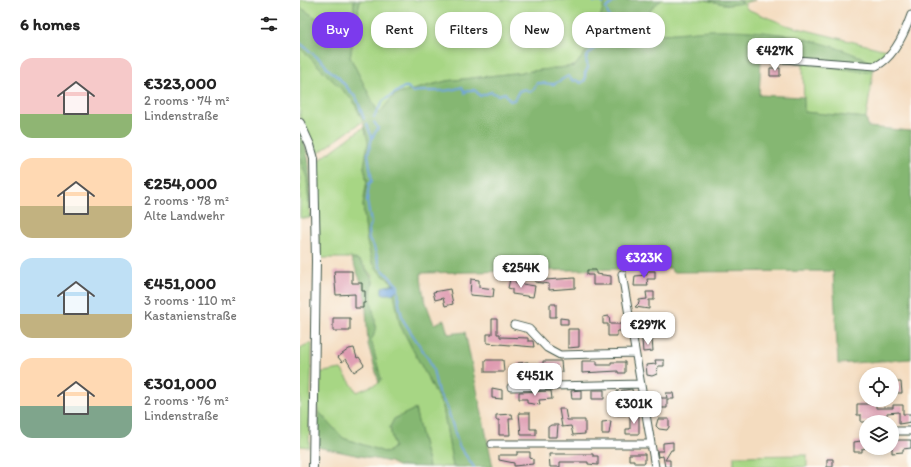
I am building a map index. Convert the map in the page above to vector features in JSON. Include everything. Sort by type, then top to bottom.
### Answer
[{"type":"street","points":[[756,57],[876,66],[886,60],[893,51],[911,15]]},
{"type":"street","points":[[300,123],[310,145],[314,159],[316,261],[313,467]]},
{"type":"street","points":[[622,274],[655,467]]},
{"type":"street","points":[[514,325],[529,329],[547,348],[560,355],[635,353]]},
{"type":"street","points":[[510,387],[641,384]]},
{"type":"street","points":[[899,431],[911,431]]},
{"type":"street","points":[[492,444],[651,444]]},
{"type":"green space","points":[[300,0],[354,0],[354,12],[312,12],[312,15],[300,7]]},
{"type":"green space","points":[[354,0],[360,0],[358,12],[354,12]]},
{"type":"green space","points":[[360,0],[605,0],[602,12],[572,12],[572,48],[589,48],[575,66],[446,81],[394,95],[379,115],[350,57],[352,48],[363,48],[363,12],[358,12]]},
{"type":"green space","points":[[605,0],[662,0],[650,12],[602,12]]},
{"type":"green space","points":[[662,0],[706,0],[728,5],[743,2],[738,0],[755,0],[744,3],[747,9],[786,25],[890,51],[878,63],[872,63],[859,56],[792,35],[724,30],[665,34],[665,12],[650,12],[656,4]]},
{"type":"green space","points":[[706,0],[738,0],[743,3],[728,5]]},
{"type":"green space","points":[[300,7],[312,15],[312,48],[352,48],[350,57],[379,114],[394,95],[446,81],[575,66],[589,48],[665,48],[665,34],[716,30],[743,30],[781,34],[819,42],[838,48],[872,63],[873,73],[803,63],[761,60],[759,95],[804,97],[804,112],[866,118],[868,127],[911,131],[911,359],[838,364],[833,271],[672,272],[671,268],[421,273],[425,299],[434,324],[444,320],[448,334],[465,332],[493,467],[453,467],[443,407],[400,325],[392,282],[380,273],[372,262],[367,242],[363,205],[367,181],[364,167],[368,142],[363,121],[354,102],[300,48]]},
{"type":"green space","points":[[300,48],[354,102],[363,121],[317,154],[314,144],[300,116]]},
{"type":"green space","points":[[803,63],[873,73],[866,118],[804,112]]},
{"type":"green space","points":[[364,127],[369,142],[364,167],[367,181],[363,205],[367,242],[372,262],[380,273],[392,282],[400,325],[443,407],[453,467],[429,467],[415,409],[394,419],[390,427],[394,447],[387,453],[343,438],[318,411],[318,373],[341,369],[357,392],[379,383],[381,379],[371,340],[374,335],[370,297],[373,283],[372,276],[360,261],[351,258],[319,258],[318,161]]},
{"type":"green space","points":[[300,131],[309,163],[310,218],[307,178],[300,158]]},
{"type":"green space","points":[[300,158],[307,178],[310,218],[300,218]]},
{"type":"green space","points":[[351,258],[360,261],[373,280],[371,302],[375,318],[375,329],[371,340],[381,379],[379,383],[368,344],[365,291]]},
{"type":"green space","points":[[310,343],[312,344],[309,447],[300,446],[300,348]]},
{"type":"green space","points":[[415,409],[429,467],[398,466],[390,462],[317,447],[318,411],[343,438],[387,453],[394,447],[390,427],[394,419]]},
{"type":"green space","points":[[807,455],[807,467],[734,467],[734,456]]},
{"type":"water","points":[[395,284],[397,290],[392,294],[382,293],[382,287]]},
{"type":"building","points":[[770,68],[780,68],[780,76],[770,76]]},
{"type":"building","points":[[587,270],[596,270],[596,274],[611,276],[611,285],[593,285],[593,275],[587,275]]},
{"type":"building","points":[[334,271],[352,271],[352,283],[362,283],[362,291],[365,291],[365,303],[363,303],[363,308],[355,308],[355,294],[336,295]]},
{"type":"building","points":[[647,271],[655,271],[655,279],[647,279],[648,286],[634,286],[635,276],[647,275]]},
{"type":"building","points":[[536,276],[545,276],[545,280],[575,278],[575,288],[549,290],[549,284],[535,282]]},
{"type":"building","points":[[471,279],[479,280],[479,287],[494,289],[493,297],[470,295]]},
{"type":"building","points":[[510,279],[516,280],[516,283],[535,286],[533,297],[512,294],[512,289],[508,288]]},
{"type":"building","points":[[450,289],[453,304],[445,306],[443,298],[435,300],[433,292]]},
{"type":"building","points":[[646,292],[654,292],[654,300],[649,300],[649,309],[635,307],[639,303],[639,300],[647,299]]},
{"type":"building","points":[[550,304],[556,304],[556,317],[550,317]]},
{"type":"building","points":[[609,316],[610,324],[622,324],[622,331],[617,331],[617,336],[608,336],[608,324],[603,324],[603,317]]},
{"type":"building","points":[[333,318],[350,318],[350,331],[333,331]]},
{"type":"building","points":[[560,318],[568,319],[568,324],[560,324]]},
{"type":"building","points":[[492,319],[497,319],[497,334],[500,334],[500,337],[528,338],[528,341],[533,341],[534,347],[487,343],[487,334],[492,334]]},
{"type":"building","points":[[640,321],[648,321],[648,328],[640,329]]},
{"type":"building","points":[[568,329],[579,329],[579,347],[568,348]]},
{"type":"building","points":[[652,339],[653,351],[643,352],[642,340]]},
{"type":"building","points":[[354,348],[357,358],[359,357],[364,365],[354,372],[346,359],[342,362],[338,357],[349,349]]},
{"type":"building","points":[[485,360],[503,360],[504,372],[485,372]]},
{"type":"building","points":[[655,360],[664,360],[664,366],[658,366],[657,374],[652,376],[647,375],[646,365],[656,364]]},
{"type":"building","points":[[543,361],[561,361],[562,372],[549,374],[519,373],[518,363],[528,362],[528,366],[530,367],[543,367]]},
{"type":"building","points":[[582,361],[597,361],[597,365],[611,365],[611,362],[625,362],[625,373],[618,373],[618,371],[582,373]]},
{"type":"building","points":[[899,382],[901,382],[902,393],[899,393]]},
{"type":"building","points":[[492,388],[502,390],[502,399],[492,398]]},
{"type":"building","points":[[632,389],[633,396],[625,397],[626,415],[617,415],[617,407],[620,406],[617,391]]},
{"type":"building","points":[[581,390],[581,399],[572,399],[571,391]]},
{"type":"building","points":[[592,390],[604,390],[604,399],[592,399]]},
{"type":"building","points":[[551,391],[552,399],[539,400],[540,405],[527,403],[527,399],[519,399],[519,392]]},
{"type":"building","points":[[666,393],[673,393],[674,399],[667,399],[667,408],[657,408],[655,403],[657,398],[667,398]]},
{"type":"building","points":[[857,404],[859,404],[859,407],[876,408],[893,408],[903,405],[903,414],[911,414],[911,422],[899,424],[899,412],[887,413],[887,415],[857,415]]},
{"type":"building","points":[[559,409],[565,409],[567,420],[585,420],[585,434],[573,435],[571,426],[562,427]]},
{"type":"building","points":[[519,413],[530,413],[530,429],[536,429],[536,435],[521,435]]},
{"type":"building","points":[[630,413],[636,413],[636,416],[639,416],[639,434],[626,434],[626,429],[630,429]]},
{"type":"building","points":[[512,414],[513,419],[509,419],[510,435],[499,435],[499,420],[496,420],[496,415]]},
{"type":"building","points":[[658,419],[669,419],[669,427],[667,430],[659,429],[656,426]]},
{"type":"building","points":[[611,421],[609,434],[602,434],[602,422]]},
{"type":"building","points":[[551,425],[558,425],[557,437],[548,437],[548,427]]},
{"type":"building","points":[[899,440],[911,440],[911,448],[903,449],[903,452],[899,452]]},
{"type":"building","points":[[859,441],[859,452],[854,452],[854,442]]},
{"type":"building","points":[[673,442],[673,450],[671,450],[665,460],[670,460],[670,467],[665,467],[663,456],[658,457],[657,451],[663,451],[663,443]]},
{"type":"building","points":[[517,452],[530,452],[530,458],[533,459],[533,464],[514,466],[514,463],[499,460],[499,455],[517,455]]},
{"type":"building","points":[[549,454],[593,454],[593,456],[598,456],[598,465],[588,464],[588,462],[560,462],[560,467],[550,467]]},
{"type":"building","points":[[629,454],[645,454],[645,463],[634,463],[634,460],[629,460]]},
{"type":"building","points":[[827,459],[833,459],[833,467],[827,467]]},
{"type":"waterway","points":[[594,0],[594,2],[603,2],[603,4]]},
{"type":"waterway","points":[[374,117],[383,101],[404,87],[408,87],[412,92],[443,91],[462,87],[465,93],[469,90],[475,90],[480,96],[491,92],[498,95],[505,93],[510,101],[514,100],[519,91],[525,89],[530,92],[534,89],[537,83],[554,84],[568,76],[573,81],[576,80],[581,83],[585,80],[585,73],[588,68],[586,59],[602,41],[609,17],[606,8],[617,0]]},
{"type":"waterway","points":[[300,43],[323,62],[357,99],[364,119]]},
{"type":"waterway","points":[[374,122],[378,128],[372,138],[368,154],[372,181],[369,184],[367,201],[371,223],[368,232],[369,240],[374,247],[380,267],[398,286],[399,304],[403,320],[429,360],[438,392],[447,407],[459,446],[474,467]]},
{"type":"waterway","points":[[367,124],[372,138]]}]
